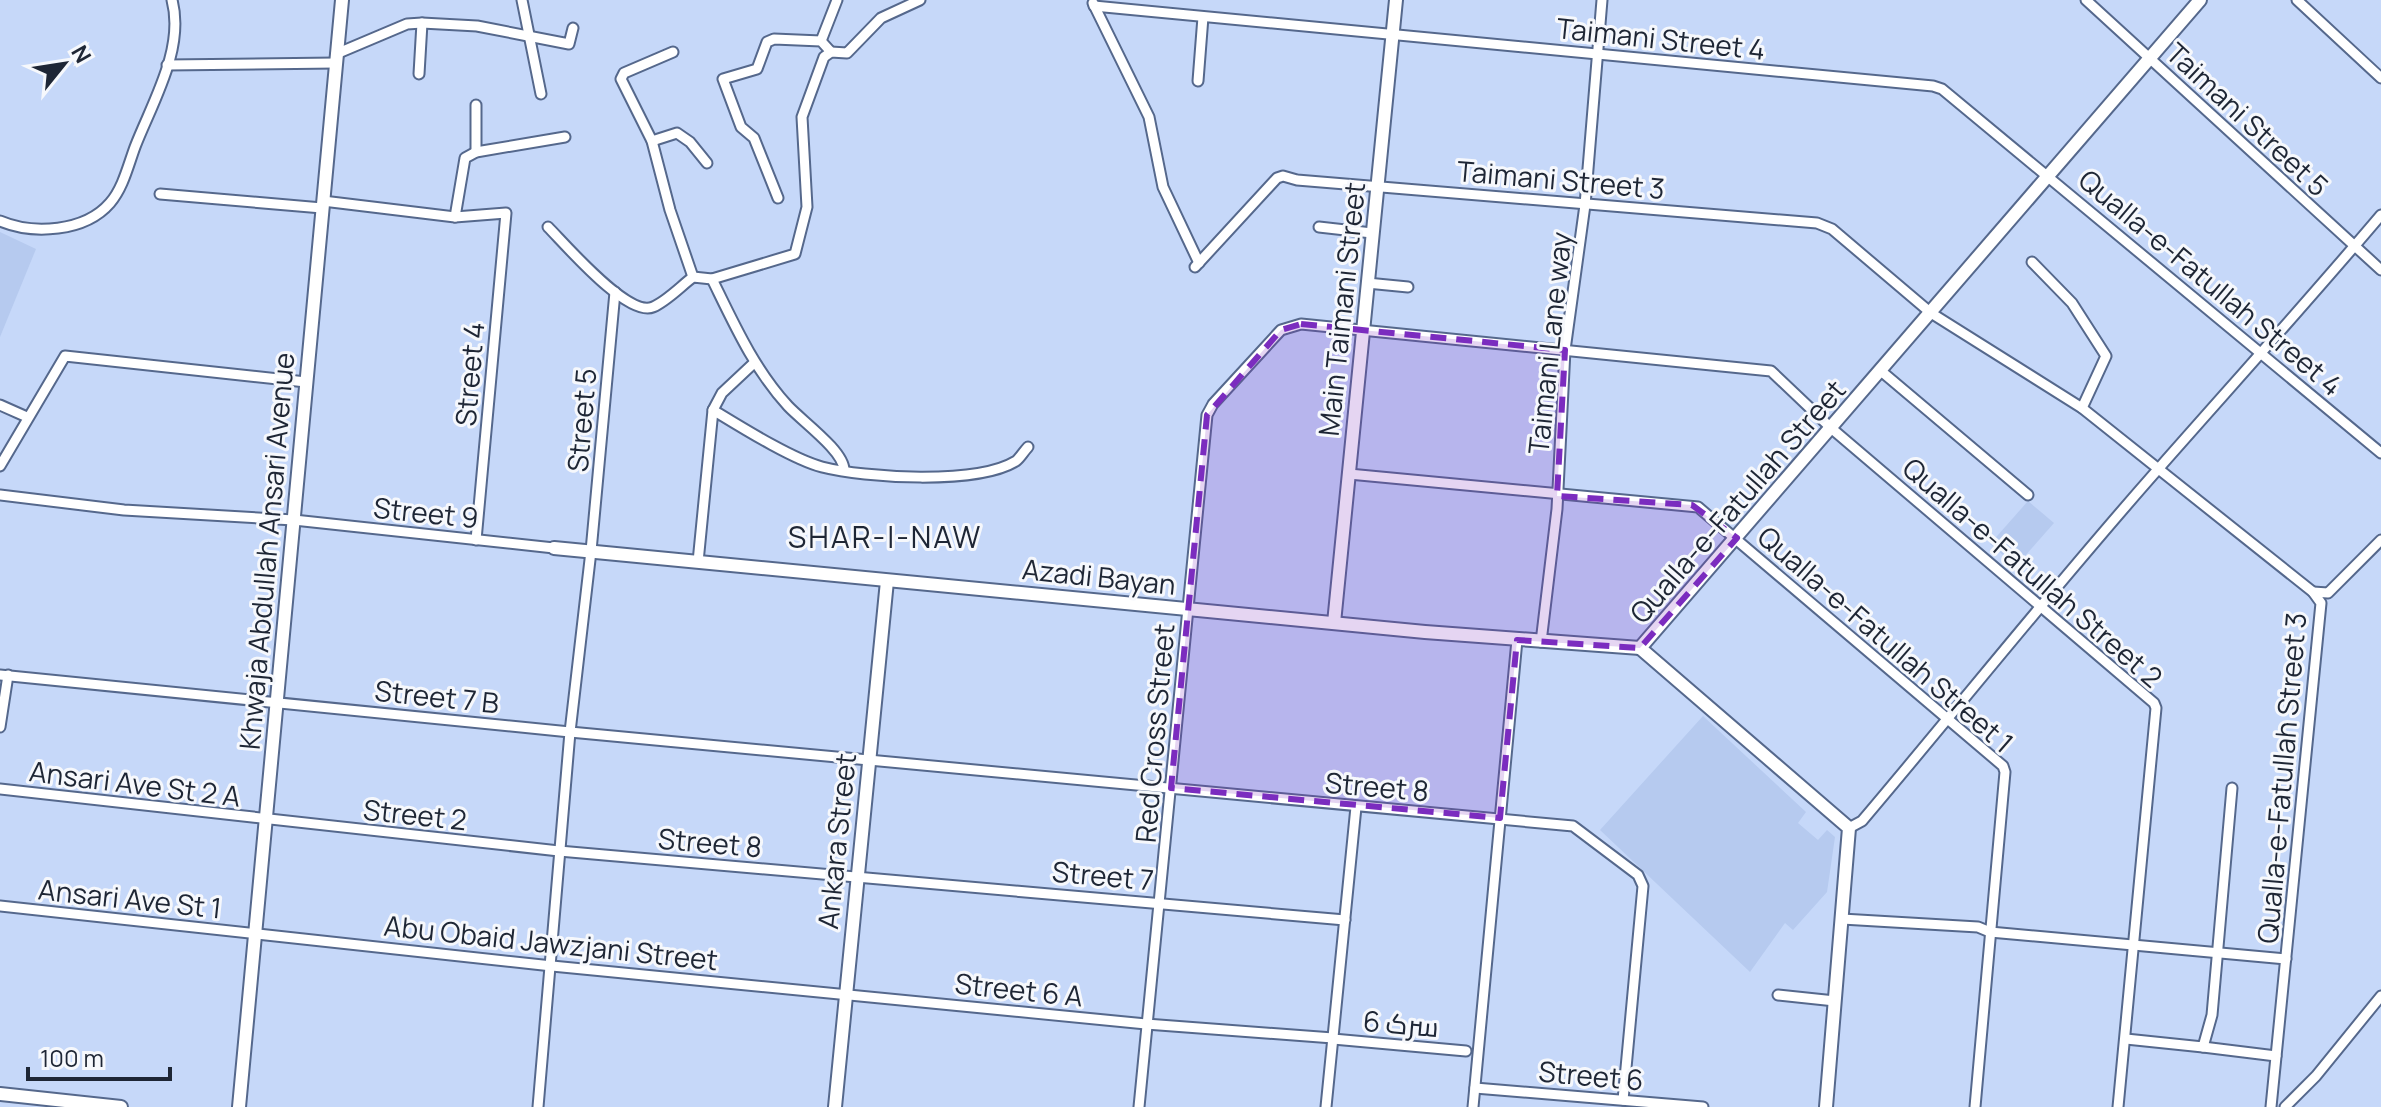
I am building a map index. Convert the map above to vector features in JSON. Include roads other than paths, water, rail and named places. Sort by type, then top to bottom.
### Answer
[{"type":"main road","name":"Khwaja Abdullah Ansari Avenue","points":[[239,1107],[342,0]]},
{"type":"main road","name":"Main Taimani Street","points":[[1334,623],[1396,0]]},
{"type":"main road","name":"Qualla-e-Fatullah Street","points":[[1849,828],[1640,648],[2200,0]]},
{"type":"main road","name":"Azadi Bayan","points":[[554,548],[1517,640],[1640,648]]},
{"type":"main road","name":"Ankara Street","points":[[835,1107],[887,581]]},
{"type":"main road","points":[[1826,1107],[1849,828]]},
{"type":"main road","points":[[0,1094],[121,1107]]},
{"type":"street","points":[[0,221],[30,229],[59,228],[92,217],[111,202],[157,97],[167,65],[175,28],[172,0]]},
{"type":"street","points":[[522,0],[541,94]]},
{"type":"street","points":[[821,41],[837,0]]},
{"type":"street","points":[[548,227],[626,302],[649,308],[693,277],[712,279],[795,254],[807,207],[803,110],[812,96],[824,57],[831,52],[847,53],[881,18],[920,0]]},
{"type":"street","points":[[1181,14],[1182,0]]},
{"type":"street","name":"Taimani Lane way","points":[[1541,642],[1557,496],[1565,350],[1585,205],[1602,0]]},
{"type":"street","name":"Taimani Street 5","points":[[2086,0],[2381,270]]},
{"type":"street","points":[[2297,0],[2381,78]]},
{"type":"street","name":"Taimani Street 4","points":[[1093,3],[1203,17],[1933,86],[1942,89],[2049,176]]},
{"type":"street","name":"Taimani Street 3","points":[[1093,3],[1149,117],[1163,187],[1197,265],[1280,176],[1817,223],[1832,229],[1931,313]]},
{"type":"street","points":[[1198,81],[1203,17]]},
{"type":"street","points":[[419,74],[422,23]]},
{"type":"street","points":[[167,65],[336,58],[407,24],[477,26],[531,34],[569,44],[573,28]]},
{"type":"street","points":[[778,198],[754,138],[741,127],[723,79],[757,69],[769,41],[821,41],[831,52]]},
{"type":"street","points":[[673,52],[621,76],[652,141],[670,210],[693,277]]},
{"type":"street","points":[[476,105],[476,152]]},
{"type":"street","points":[[652,141],[677,133],[690,142],[707,163]]},
{"type":"street","points":[[160,194],[323,204],[455,217],[465,158],[476,152],[565,137]]},
{"type":"street","name":"Qualla-e-Fatullah Street 4","points":[[2049,176],[2381,453]]},
{"type":"street","name":"Street 4","points":[[455,217],[506,213],[476,540]]},
{"type":"street","points":[[1849,828],[1862,821],[1950,720],[2159,468],[2262,356],[2381,215]]},
{"type":"street","points":[[1319,227],[1372,233]]},
{"type":"street","points":[[2032,262],[2072,303],[2106,356],[2082,408]]},
{"type":"street","points":[[712,279],[754,363],[787,405],[841,458],[844,470]]},
{"type":"street","points":[[1367,283],[1408,287]]},
{"type":"street","name":"Street 5","points":[[538,1107],[570,732],[591,551],[615,292]]},
{"type":"street","name":"Qualla-e-Fatullah Street 3","points":[[1931,313],[2082,408],[2313,592],[2321,603],[2271,1107]]},
{"type":"street","name":"Red Cross Street","points":[[1139,1107],[1207,415],[1213,404],[1281,330],[1301,324],[1565,350]]},
{"type":"street","name":"Qualla-e-Fatullah Street 2","points":[[1565,350],[1771,371],[1831,428],[2156,708],[2118,1107]]},
{"type":"street","points":[[0,466],[65,356],[306,382]]},
{"type":"street","points":[[698,562],[713,410],[722,393],[754,363]]},
{"type":"street","points":[[1881,371],[2028,495]]},
{"type":"street","points":[[0,405],[27,417]]},
{"type":"street","points":[[713,410],[821,467],[883,478],[959,473],[1016,461],[1028,447]]},
{"type":"street","name":"Qualla-e-Fatullah Street 1","points":[[1349,474],[1557,496],[1692,505],[1737,538],[1950,720],[2005,772],[1975,1107]]},
{"type":"street","name":"Street 9","points":[[0,495],[124,510],[294,520],[554,548]]},
{"type":"street","points":[[2313,592],[2328,593],[2381,540]]},
{"type":"street","points":[[1473,1107],[1517,640]]},
{"type":"street","points":[[0,727],[4,675]]},
{"type":"street","name":"Street 7 B","points":[[4,675],[570,732],[869,758]]},
{"type":"street","name":"Street 8","points":[[869,758],[1573,826],[1642,880],[1623,1100]]},
{"type":"street","points":[[2203,1047],[2212,1015],[2232,788]]},
{"type":"street","name":"Ansari Ave St 2 A","points":[[0,789],[266,821]]},
{"type":"street","points":[[1326,1107],[1356,807]]},
{"type":"street","name":"Street 2","points":[[266,821],[559,851]]},
{"type":"street","name":"Street 8","points":[[559,851],[857,877]]},
{"type":"street","name":"Street 7","points":[[857,877],[1160,901],[1345,920]]},
{"type":"street","name":"Ansari Ave St 1","points":[[0,906],[255,934]]},
{"type":"street","points":[[1842,919],[1978,927],[1990,932],[2286,959]]},
{"type":"street","name":"Abu Obaid Jawzjani Street","points":[[255,934],[844,993]]},
{"type":"street","name":"Street 6 A","points":[[844,993],[1190,1028]]},
{"type":"street","points":[[1778,995],[1835,1001]]},
{"type":"street","points":[[2285,1107],[2316,1076],[2381,996]]},
{"type":"street","name":"سرک 6","points":[[1190,1028],[1466,1051]]},
{"type":"street","points":[[2126,1039],[2276,1056]]},
{"type":"street","name":"Street 6","points":[[1475,1088],[1703,1107]]},
{"type":"district","name":"SHAR-I-NAW","points":[[885,536]]}]
